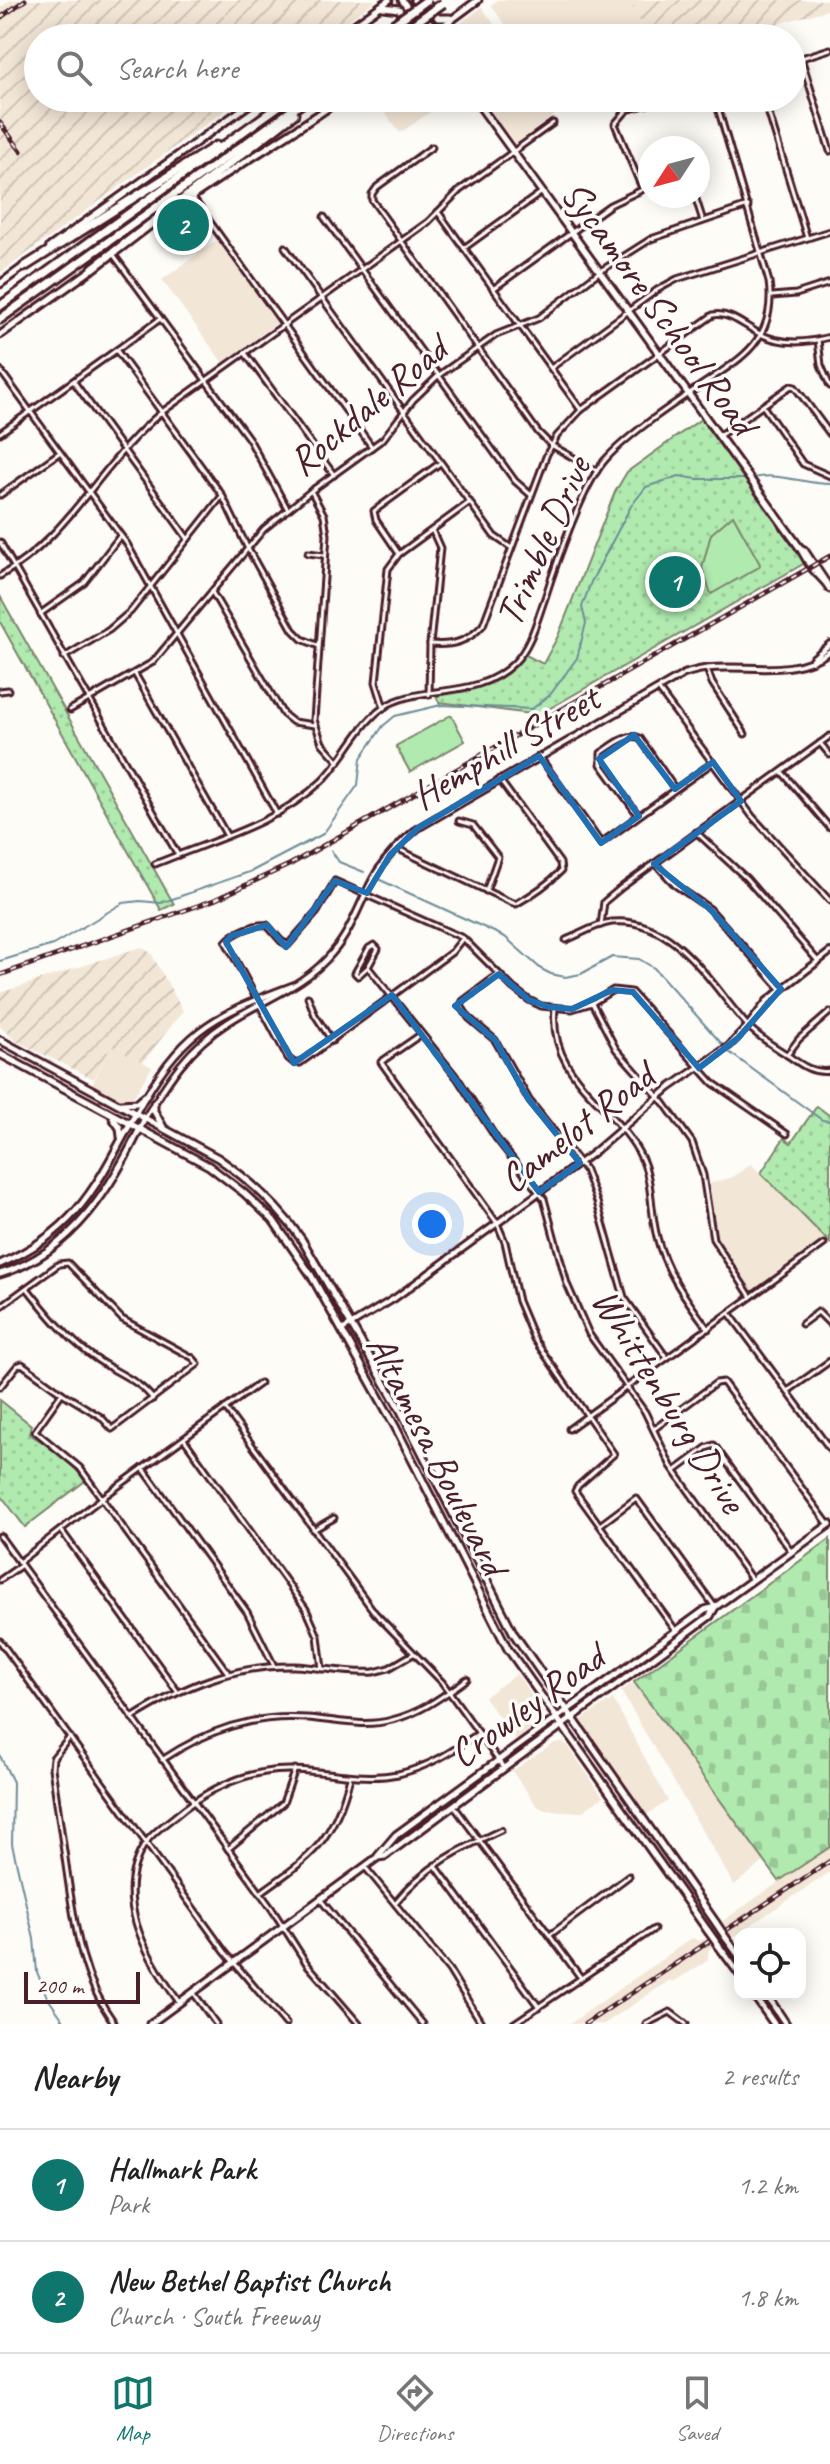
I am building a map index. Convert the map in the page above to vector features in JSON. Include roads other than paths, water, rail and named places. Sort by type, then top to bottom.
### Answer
[{"type":"highway","points":[[394,24],[426,0]]},
{"type":"highway","points":[[413,24],[445,1]]},
{"type":"highway","points":[[0,306],[271,112]]},
{"type":"highway","points":[[0,319],[289,112]]},
{"type":"highway","points":[[93,268],[298,112]]},
{"type":"highway","points":[[24,267],[203,154],[239,135]]},
{"type":"main road","points":[[355,24],[389,0]]},
{"type":"main road","points":[[402,0],[418,24]]},
{"type":"main road","points":[[414,0],[430,24]]},
{"type":"main road","points":[[426,0],[438,18],[454,17]]},
{"type":"main road","points":[[446,24],[478,0]]},
{"type":"main road","points":[[374,10],[387,6],[399,9],[410,24]]},
{"type":"main road","points":[[0,284],[123,192],[238,112]]},
{"type":"main road","points":[[0,335],[192,197],[322,112]]},
{"type":"main road","name":"Sycamore School Road","points":[[484,112],[828,586]]},
{"type":"main road","name":"Altamesa Boulevard","points":[[0,1040],[226,1163],[274,1204],[302,1240],[401,1411],[513,1632],[734,1949]]},
{"type":"main road","name":"Altamesa Boulevard","points":[[0,1054],[209,1166],[260,1208],[296,1252],[342,1330],[428,1491],[502,1638],[611,1797],[734,1967]]},
{"type":"main road","points":[[55,1084],[60,1073]]},
{"type":"main road","points":[[119,1104],[137,1103],[145,1096]]},
{"type":"main road","points":[[154,1103],[154,1111],[163,1128]]},
{"type":"main road","points":[[0,1264],[25,1252],[73,1216],[94,1190],[136,1113]]},
{"type":"main road","points":[[110,1114],[120,1128],[120,1142]]},
{"type":"main road","points":[[0,1274],[46,1252],[80,1223],[103,1197],[145,1118]]},
{"type":"main road","points":[[73,1216],[80,1223]]},
{"type":"main road","points":[[428,1491],[439,1485]]},
{"type":"main road","name":"Crowley Road","points":[[378,1857],[396,1835],[565,1710],[829,1525]]},
{"type":"main road","name":"Crowley Road","points":[[150,2024],[365,1866],[385,1856],[454,1806],[710,1616],[715,1607]]},
{"type":"main road","points":[[669,1647],[676,1631]]},
{"type":"main road","points":[[502,1638],[513,1632]]},
{"type":"main road","points":[[611,1797],[623,1793]]},
{"type":"main road","points":[[757,2000],[774,2024]]},
{"type":"main road","points":[[770,2000],[786,2024]]},
{"type":"street","points":[[806,56],[830,49]]},
{"type":"street","points":[[806,74],[830,151]]},
{"type":"street","points":[[625,112],[615,124],[638,179]]},
{"type":"street","points":[[719,112],[771,296],[761,334]]},
{"type":"street","points":[[768,112],[807,238]]},
{"type":"street","points":[[0,576],[15,568],[57,532],[123,449],[162,412],[400,242],[460,190],[553,123]]},
{"type":"street","points":[[432,147],[373,191],[372,200],[538,432],[551,445],[597,471]]},
{"type":"street","points":[[493,289],[570,232],[622,197],[638,191]]},
{"type":"street","points":[[464,248],[542,192]]},
{"type":"street","points":[[192,197],[373,447]]},
{"type":"street","name":"Rockdale Road","points":[[70,710],[153,662],[247,547],[287,509],[388,434],[405,410],[439,375],[519,324],[539,318],[599,272],[651,239],[748,206]]},
{"type":"street","points":[[699,208],[703,221]]},
{"type":"street","points":[[438,212],[581,410]]},
{"type":"street","points":[[324,217],[515,481],[531,495]]},
{"type":"street","points":[[551,368],[677,279],[830,231]]},
{"type":"street","points":[[285,247],[494,536],[511,547]]},
{"type":"street","points":[[113,254],[249,439],[287,509]]},
{"type":"street","points":[[771,296],[796,294],[830,283]]},
{"type":"street","points":[[430,644],[454,644],[480,629],[487,618],[551,445],[581,410],[713,315],[727,315],[761,334],[783,341],[830,337]]},
{"type":"street","points":[[0,433],[160,319]]},
{"type":"street","name":"Trimble Drive","points":[[155,864],[258,825],[277,814],[321,781],[371,718],[384,708],[401,699],[475,686],[507,669],[530,639],[597,471],[616,449],[745,354],[761,334]]},
{"type":"street","points":[[818,340],[821,365],[830,386]]},
{"type":"street","points":[[117,351],[222,495],[293,630],[302,639],[319,646]]},
{"type":"street","points":[[245,353],[334,475]]},
{"type":"street","points":[[0,370],[121,535],[277,814]]},
{"type":"street","points":[[74,382],[188,539]]},
{"type":"street","points":[[719,436],[791,386],[795,387],[830,434]]},
{"type":"street","points":[[762,406],[803,464],[830,476]]},
{"type":"street","points":[[0,495],[60,452]]},
{"type":"street","points":[[399,554],[376,520],[374,511],[442,462]]},
{"type":"street","points":[[311,491],[326,522],[313,711],[322,743],[339,762]]},
{"type":"street","points":[[64,657],[122,620],[222,495]]},
{"type":"street","points":[[384,708],[376,687],[376,674],[386,576],[390,564],[470,502]]},
{"type":"street","points":[[429,695],[430,644],[440,548],[432,530]]},
{"type":"street","points":[[40,614],[84,583],[121,535]]},
{"type":"street","points":[[0,542],[178,855]]},
{"type":"street","points":[[308,553],[325,555]]},
{"type":"street","points":[[212,592],[283,714],[293,722],[315,725]]},
{"type":"street","name":"Hemphill Street","points":[[807,663],[830,644]]},
{"type":"street","name":"Hemphill Street","points":[[145,1118],[174,1070],[195,1048],[226,1023],[298,983],[333,953],[350,928],[376,874],[396,848],[418,828],[684,674],[707,667],[770,670],[807,663],[830,651]]},
{"type":"street","points":[[707,667],[712,683],[745,734]]},
{"type":"street","points":[[135,674],[227,836]]},
{"type":"street","points":[[658,689],[741,801],[830,901]]},
{"type":"street","points":[[0,691],[8,690]]},
{"type":"street","points":[[639,816],[601,764],[601,753],[634,735],[640,738],[675,789]]},
{"type":"street","points":[[601,925],[606,900],[830,736]]},
{"type":"street","points":[[820,743],[830,755]]},
{"type":"street","points":[[539,756],[601,843],[713,762]]},
{"type":"street","points":[[782,772],[830,828]]},
{"type":"street","points":[[396,848],[516,904],[561,871],[560,863],[499,779]]},
{"type":"street","points":[[459,821],[473,825],[498,857],[486,891]]},
{"type":"street","points":[[696,832],[746,878],[818,960]]},
{"type":"street","points":[[655,863],[675,885],[710,909],[781,989]]},
{"type":"street","points":[[463,938],[452,952],[300,1063],[288,1058],[226,942],[231,936],[260,923],[267,925],[288,945],[317,912],[335,881],[463,938],[529,1000],[555,1008],[572,1009],[592,1003],[613,990],[622,989],[635,994],[699,1068],[731,1097],[787,1134]]},
{"type":"street","points":[[566,940],[601,925],[628,922],[659,932],[681,949],[748,1026],[814,1071],[830,1071]]},
{"type":"street","name":"Whittenburg Drive","points":[[374,945],[378,949],[368,967],[358,976],[355,973],[369,948],[374,945]]},
{"type":"street","name":"Camelot Road","points":[[342,1330],[395,1298],[580,1163],[659,1097],[729,1046],[767,1001],[830,952]]},
{"type":"street","name":"Whittenburg Drive","points":[[368,967],[458,1079],[496,1138],[539,1192],[547,1206],[567,1284],[589,1334],[654,1429],[675,1471],[752,1580]]},
{"type":"street","points":[[499,974],[463,1001],[461,1006],[469,1018],[495,1040],[529,1100],[590,1179],[624,1297],[667,1358]]},
{"type":"street","name":"Hemphill Street","points":[[136,1113],[176,1050],[210,1021],[298,983]]},
{"type":"street","points":[[308,997],[315,1015],[332,1041]]},
{"type":"street","points":[[592,1003],[616,1049],[659,1097],[692,1142],[703,1175],[713,1239],[751,1297]]},
{"type":"street","points":[[555,1008],[554,1030],[559,1050],[576,1078],[640,1155],[646,1169],[656,1236],[667,1267],[708,1329]]},
{"type":"street","points":[[787,1055],[799,1039],[830,1012]]},
{"type":"street","points":[[420,1034],[381,1062],[497,1223],[505,1242],[518,1301],[534,1339],[614,1454],[575,1489],[676,1631]]},
{"type":"street","points":[[187,1040],[195,1048]]},
{"type":"street","points":[[569,1429],[824,1244]]},
{"type":"street","points":[[0,1307],[59,1264],[68,1263],[122,1319],[197,1361],[197,1367],[112,1429],[101,1417],[22,1364],[0,1387]]},
{"type":"street","points":[[27,1288],[61,1330],[94,1358],[143,1386],[153,1399]]},
{"type":"street","points":[[802,1324],[818,1312],[830,1324]]},
{"type":"street","points":[[729,1313],[830,1449]]},
{"type":"street","points":[[788,1391],[830,1361]]},
{"type":"street","points":[[654,1429],[716,1383],[723,1382],[829,1525]]},
{"type":"street","points":[[0,1580],[102,1498],[260,1383]]},
{"type":"street","points":[[62,1393],[35,1431],[74,1461],[228,1673]]},
{"type":"street","points":[[225,1408],[375,1613],[449,1692],[504,1769]]},
{"type":"street","points":[[184,1439],[306,1609],[318,1636],[322,1669]]},
{"type":"street","points":[[675,1471],[714,1445],[792,1552]]},
{"type":"street","points":[[143,1468],[247,1612],[274,1666]]},
{"type":"street","points":[[599,1525],[636,1498],[715,1607]]},
{"type":"street","points":[[313,1530],[334,1518]]},
{"type":"street","points":[[61,1530],[177,1691]]},
{"type":"street","points":[[0,1536],[260,1893],[307,1964],[359,2024]]},
{"type":"street","points":[[0,1641],[234,1961],[286,2024]]},
{"type":"street","points":[[132,1718],[177,1691],[228,1673],[274,1666],[374,1672],[389,1668],[415,1653]]},
{"type":"street","points":[[162,1760],[205,1735],[248,1721],[291,1717],[368,1724],[409,1715],[467,1679]]},
{"type":"street","points":[[179,2002],[145,1950],[135,1920],[136,1864],[147,1842],[193,1802],[235,1779],[266,1771],[295,1769],[351,1775],[393,1775],[447,1755],[479,1733]]},
{"type":"street","points":[[70,1737],[53,1758],[52,1768],[70,1893],[85,1968],[115,2024]]},
{"type":"street","points":[[228,1849],[283,1803],[295,1769]]},
{"type":"street","points":[[260,1893],[321,1845],[337,1820],[351,1775]]},
{"type":"street","points":[[454,1806],[581,1978]]},
{"type":"street","points":[[395,1903],[435,1865],[501,1830]]},
{"type":"street","points":[[435,1865],[539,2007]]},
{"type":"street","points":[[365,1866],[449,1970],[482,2024]]},
{"type":"street","points":[[550,1935],[629,1876]]},
{"type":"street","points":[[320,1899],[423,2024]]},
{"type":"street","points":[[513,2024],[654,1929]]},
{"type":"street","points":[[193,1992],[216,2024]]},
{"type":"street","points":[[646,2024],[670,2012],[686,2024]]},
{"type":"waterway","points":[[0,961],[53,945],[123,903],[161,903],[252,871],[323,834],[358,785],[361,758],[383,726],[395,716],[441,705],[532,709],[550,695],[577,658],[586,623],[582,607],[591,582],[631,506],[646,487],[679,476],[746,479]]},
{"type":"waterway","points":[[753,478],[773,476],[830,484]]},
{"type":"waterway","points":[[331,850],[339,862],[364,872]]},
{"type":"waterway","points":[[378,879],[505,937],[551,974],[565,977],[581,974],[612,957],[639,959],[654,968],[722,1044]]},
{"type":"waterway","points":[[729,1052],[822,1120],[830,1121]]},
{"type":"waterway","points":[[0,1756],[13,1782],[12,1844],[34,1939],[37,1972],[47,1997],[66,2024]]},
{"type":"railway","points":[[0,18],[25,0]]},
{"type":"railway","points":[[0,123],[21,151]]},
{"type":"railway","points":[[0,975],[214,900],[291,864],[830,556]]},
{"type":"railway","points":[[585,2024],[830,1861]]},
{"type":"place","name":"New Bethel Baptist Church","points":[[183,225]]},
{"type":"place","name":"Hallmark Park","points":[[675,582]]}]
